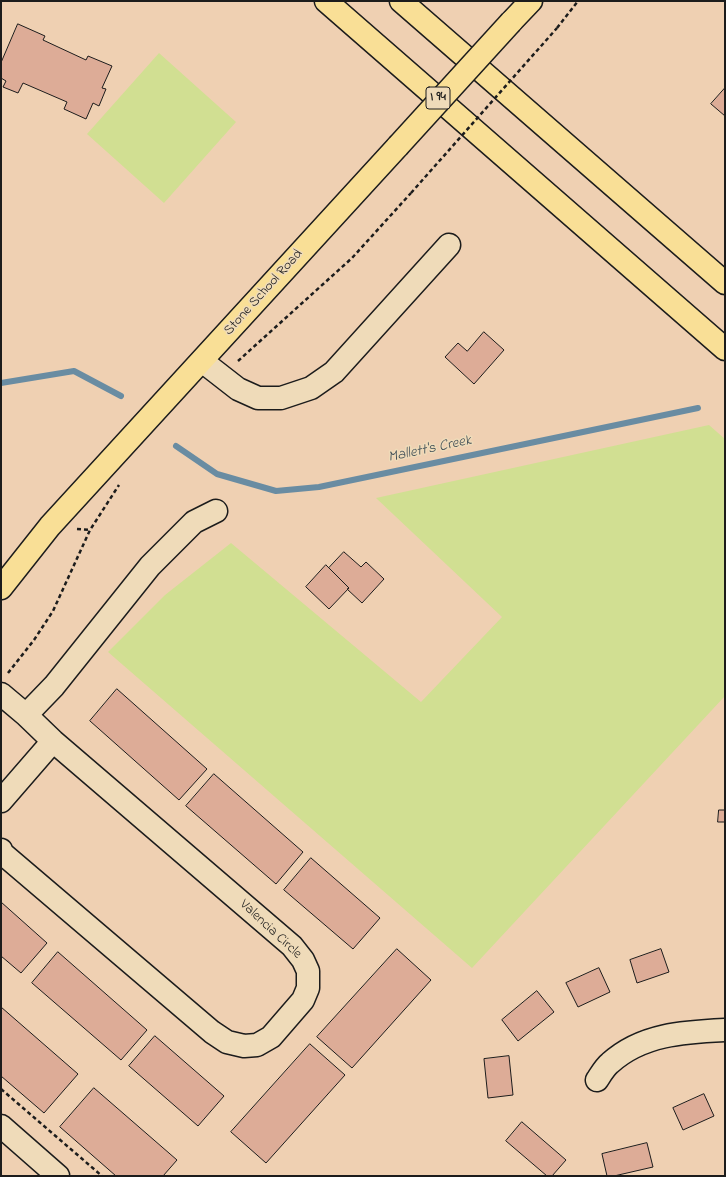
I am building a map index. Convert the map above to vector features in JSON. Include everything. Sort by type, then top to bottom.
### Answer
[{"type":"main road","name":"I 94","points":[[326,1],[725,349]]},
{"type":"main road","points":[[401,1],[725,283]]},
{"type":"main road","name":"Stone School Road","points":[[1,588],[50,526],[531,1]]},
{"type":"street","points":[[202,361],[238,389],[258,398],[281,398],[311,388],[334,372],[449,245]]},
{"type":"street","points":[[26,715],[54,686],[150,566],[194,522],[216,511]]},
{"type":"street","name":"Valencia Circle","points":[[1,850],[2,853],[212,1032],[227,1042],[244,1046],[257,1045],[271,1037],[303,1000],[308,988],[308,971],[303,960],[292,946],[53,742],[26,715],[2,686]]},
{"type":"street","points":[[1,801],[53,742]]},
{"type":"street","points":[[597,1080],[609,1064],[623,1052],[651,1039],[686,1032],[725,1030]]},
{"type":"street","points":[[1,1126],[58,1176]]},
{"type":"path","points":[[236,363],[352,258],[411,194],[557,28],[578,1]]},
{"type":"path","points":[[2,686],[44,626],[60,598],[90,530],[101,516]]},
{"type":"path","points":[[1,1089],[102,1176]]},
{"type":"green space","points":[[159,53],[236,122],[164,203],[87,134]]},
{"type":"green space","points":[[709,425],[725,439],[725,696],[472,968],[108,652],[165,595],[231,543],[421,702],[502,617],[376,498]]},
{"type":"building","points":[[18,24],[45,36],[43,40],[86,60],[88,56],[112,66],[102,88],[106,89],[99,106],[93,103],[86,119],[64,109],[67,102],[23,83],[18,93],[3,87],[6,81],[1,78],[1,63]]},
{"type":"building","points":[[725,88],[725,116],[711,104]]},
{"type":"building","points":[[484,332],[504,350],[474,384],[445,357],[458,343],[467,351]]},
{"type":"building","points":[[344,552],[361,567],[366,562],[384,579],[362,603],[347,589],[349,588],[329,568]]},
{"type":"building","points":[[326,565],[349,588],[329,609],[306,587]]},
{"type":"building","points":[[117,689],[207,769],[179,800],[90,721]]},
{"type":"building","points":[[214,774],[303,852],[276,884],[186,806]]},
{"type":"building","points":[[719,810],[725,810],[725,822],[718,822]]},
{"type":"building","points":[[311,858],[380,918],[353,949],[284,890]]},
{"type":"building","points":[[1,902],[47,943],[21,973],[1,956]]},
{"type":"building","points":[[397,949],[431,980],[352,1068],[317,1037]]},
{"type":"building","points":[[661,949],[669,972],[637,983],[630,960]]},
{"type":"building","points":[[58,952],[147,1030],[121,1060],[32,983]]},
{"type":"building","points":[[599,968],[610,992],[578,1007],[566,983]]},
{"type":"building","points":[[537,991],[554,1012],[518,1041],[502,1020]]},
{"type":"building","points":[[1,1007],[78,1074],[44,1113],[1,1076]]},
{"type":"building","points":[[155,1036],[224,1096],[198,1126],[129,1066]]},
{"type":"building","points":[[310,1044],[345,1075],[266,1163],[231,1132]]},
{"type":"building","points":[[509,1056],[513,1095],[488,1098],[484,1059]]},
{"type":"building","points":[[94,1088],[177,1160],[163,1176],[116,1176],[60,1127]]},
{"type":"building","points":[[704,1094],[714,1116],[683,1130],[673,1108]]},
{"type":"building","points":[[522,1122],[566,1160],[552,1176],[547,1176],[506,1141]]},
{"type":"building","points":[[647,1143],[653,1167],[614,1176],[607,1176],[602,1154]]},
{"type":"waterway","name":"Mallett's Creek","points":[[1,383],[74,371],[121,396]]},
{"type":"waterway","name":"Mallett's Creek","points":[[176,446],[217,474],[276,491],[319,487],[698,408]]}]
